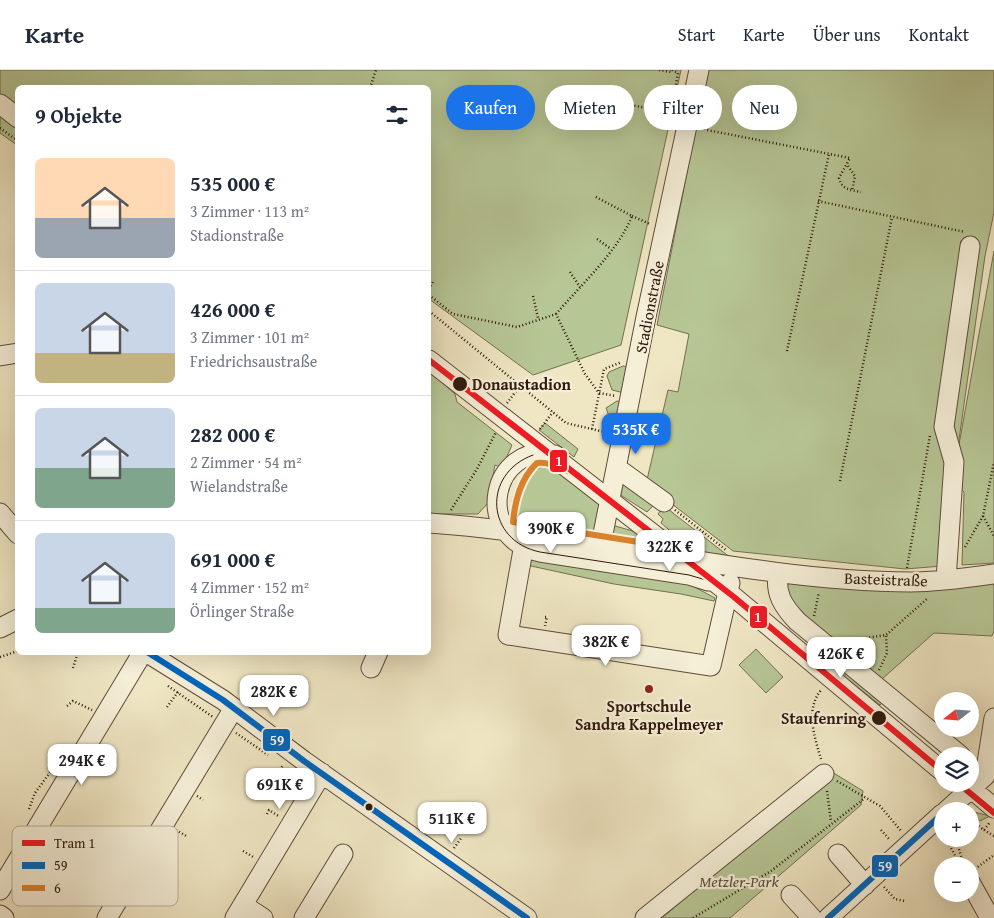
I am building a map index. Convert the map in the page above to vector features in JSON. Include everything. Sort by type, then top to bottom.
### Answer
[{"type":"street","name":"Stadionstraße","points":[[601,544],[700,70]]},
{"type":"street","points":[[0,104],[15,116]]},
{"type":"street","points":[[946,580],[954,462],[944,427],[970,246]]},
{"type":"street","points":[[431,353],[581,468],[611,496],[692,559],[729,583],[934,754]]},
{"type":"street","points":[[0,356],[15,354]]},
{"type":"street","points":[[0,364],[15,362]]},
{"type":"street","points":[[431,362],[541,454],[611,496]]},
{"type":"street","points":[[504,530],[506,507],[518,472],[541,454],[561,457],[581,468]]},
{"type":"street","points":[[616,468],[664,502]]},
{"type":"street","points":[[0,513],[15,530]]},
{"type":"street","points":[[436,523],[504,530],[524,540],[540,552],[729,583],[934,764]]},
{"type":"street","points":[[524,540],[601,544],[692,559]]},
{"type":"street","points":[[524,540],[508,635],[711,666],[729,583]]},
{"type":"street","points":[[778,573],[777,585],[780,599],[794,617],[950,747]]},
{"type":"street","name":"Basteistraße","points":[[729,583],[778,573],[905,582],[946,580],[994,574]]},
{"type":"street","points":[[0,628],[15,620]]},
{"type":"street","points":[[39,826],[141,656],[198,684],[309,756],[322,773],[361,792],[419,841],[527,918]]},
{"type":"street","points":[[162,826],[234,708]]},
{"type":"street","points":[[989,780],[994,718]]},
{"type":"street","points":[[979,772],[989,780]]},
{"type":"street","points":[[263,918],[239,912],[322,773]]},
{"type":"street","points":[[645,918],[824,774]]},
{"type":"street","points":[[953,802],[961,792]]},
{"type":"street","points":[[973,792],[993,814]]},
{"type":"street","points":[[828,918],[874,885],[911,843],[934,821]]},
{"type":"street","points":[[304,918],[343,854]]},
{"type":"street","points":[[838,854],[874,885]]},
{"type":"street","points":[[0,890],[12,870]]},
{"type":"street","points":[[791,895],[812,918]]},
{"type":"street","points":[[979,898],[990,918]]},
{"type":"street","points":[[106,918],[113,906]]},
{"type":"street","points":[[0,915],[4,918]]},
{"type":"path","points":[[371,85],[376,70]]},
{"type":"path","points":[[660,70],[678,72],[676,85]]},
{"type":"path","points":[[0,128],[15,139]]},
{"type":"path","points":[[707,130],[850,158],[848,166],[839,178],[844,188],[861,192]]},
{"type":"path","points":[[787,351],[828,154]]},
{"type":"path","points":[[848,166],[855,176],[852,191]]},
{"type":"path","points":[[594,196],[654,225]]},
{"type":"path","points":[[818,201],[970,234],[970,246]]},
{"type":"path","points":[[431,297],[453,314],[517,327],[538,318],[556,314],[627,229],[632,216]]},
{"type":"path","points":[[840,481],[892,217]]},
{"type":"path","points":[[597,239],[611,249]]},
{"type":"path","points":[[570,272],[580,287]]},
{"type":"path","points":[[431,286],[433,282]]},
{"type":"path","points":[[534,296],[538,318]]},
{"type":"path","points":[[431,314],[566,423],[616,434]]},
{"type":"path","points":[[556,314],[585,374],[599,393],[630,399]]},
{"type":"path","points":[[592,429],[604,369],[629,359]]},
{"type":"path","points":[[507,403],[520,386]]},
{"type":"path","points":[[436,523],[477,469],[498,430]]},
{"type":"path","points":[[905,582],[931,432]]},
{"type":"path","points":[[964,548],[983,516],[994,462]]},
{"type":"path","points":[[664,502],[732,554],[729,583]]},
{"type":"path","points":[[983,516],[994,536]]},
{"type":"path","points":[[811,632],[821,577]]},
{"type":"path","points":[[834,651],[841,642],[886,635],[946,580]]},
{"type":"path","points":[[545,617],[547,617],[546,624]]},
{"type":"path","points":[[872,683],[887,653],[886,635]]},
{"type":"path","points":[[0,657],[15,652]]},
{"type":"path","points":[[73,668],[77,655]]},
{"type":"path","points":[[824,687],[815,698],[812,727],[824,774],[831,822]]},
{"type":"path","points":[[167,707],[178,692]]},
{"type":"path","points":[[67,706],[73,701],[94,710]]},
{"type":"path","points":[[276,776],[283,765]]},
{"type":"path","points":[[824,774],[880,806],[911,843]]},
{"type":"path","points":[[693,918],[771,871],[831,822],[865,798]]},
{"type":"path","points":[[419,841],[444,805],[460,816]]},
{"type":"path","points":[[267,814],[269,810]]},
{"type":"path","points":[[984,830],[993,814]]},
{"type":"path","points":[[979,826],[994,836]]},
{"type":"path","points":[[881,830],[891,841]]},
{"type":"path","points":[[457,844],[462,837]]},
{"type":"path","points":[[979,866],[994,855]]},
{"type":"path","points":[[874,885],[895,899],[904,901]]},
{"type":"green space","name":"Donaustadion","points":[[0,70],[681,70],[678,85],[644,85],[644,130],[668,130],[621,345],[533,375],[431,300],[431,85],[15,85],[15,144],[0,133]]},
{"type":"green space","points":[[707,70],[994,70],[994,212],[985,256],[956,461],[994,251],[994,563],[962,565],[964,492],[953,481],[942,566],[905,569],[733,551],[646,484],[668,390],[678,392],[689,334],[657,325],[695,130],[722,130],[722,85],[704,85]]},
{"type":"green space","points":[[623,366],[629,367],[624,393],[612,390],[607,376],[609,372]]},
{"type":"green space","points":[[431,373],[455,394],[457,402],[512,445],[502,468],[495,465],[488,503],[478,514],[431,514]]},
{"type":"green space","points":[[617,401],[622,402],[617,428],[613,427],[606,408]]},
{"type":"green space","points":[[545,423],[578,449],[574,457],[539,430]]},
{"type":"green space","points":[[548,465],[556,466],[603,500],[594,531],[514,521],[512,503],[518,486],[531,472]]},
{"type":"green space","points":[[621,478],[654,505],[647,512],[619,494]]},
{"type":"green space","points":[[664,506],[731,558],[694,551],[661,523],[663,519],[658,514]]},
{"type":"green space","points":[[612,525],[636,532],[644,537],[643,543],[610,539]]},
{"type":"green space","points":[[528,554],[689,584],[715,598],[714,601],[614,584],[531,566],[528,563]]},
{"type":"green space","points":[[778,573],[994,574],[994,631],[992,636],[934,633],[882,679],[797,621]]},
{"type":"green space","points":[[756,649],[783,677],[766,693],[739,665]]},
{"type":"green space","points":[[840,663],[883,702],[880,705],[835,669]]},
{"type":"green space","name":"Metzler-Park","points":[[832,772],[863,791],[861,805],[730,918],[662,918]]},
{"type":"green space","points":[[979,813],[990,816],[980,821]]},
{"type":"tram line","name":"1","points":[[431,362],[734,597],[934,764]]},
{"type":"tram line","points":[[533,455],[516,464],[505,477],[498,491],[497,506],[500,521],[509,535],[522,545],[540,552],[689,575],[706,580],[727,591]]},
{"type":"tram line","name":"1","points":[[969,792],[994,813]]},
{"type":"transit line","name":"6","points":[[537,463],[551,465],[568,471],[587,482],[670,547],[513,522],[515,506],[522,483],[537,463]]},
{"type":"transit line","name":"59","points":[[152,655],[223,700],[304,761],[527,918]]},
{"type":"transit line","name":"59","points":[[828,918],[934,821]]},
{"type":"place","name":"Donaustadion","points":[[460,384]]},
{"type":"place","name":"Sportschule Sandra Kappelmeyer","points":[[649,689]]},
{"type":"place","name":"Staufenring","points":[[879,718]]}]
